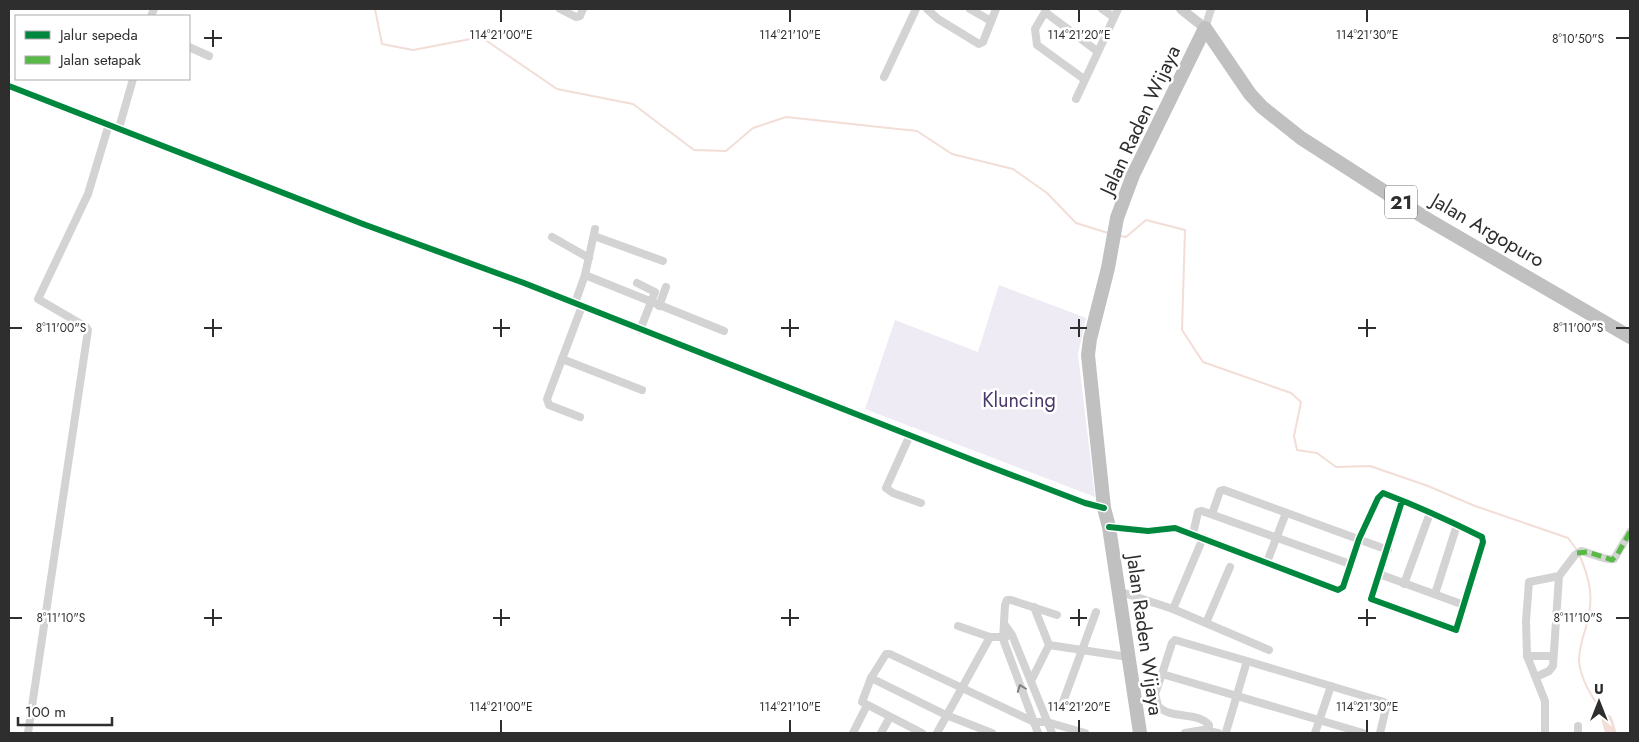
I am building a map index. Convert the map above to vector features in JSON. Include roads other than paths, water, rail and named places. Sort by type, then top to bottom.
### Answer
[{"type":"highway","name":"Jalan Raden Wijaya","points":[[1140,733],[1109,527],[1104,508],[1088,355],[1114,231],[1133,175],[1205,28]]},
{"type":"highway","name":"Jalan Argopuro","points":[[1205,28],[1250,94],[1262,107],[1301,138],[1427,219],[1630,336]]},
{"type":"street","points":[[560,9],[576,18],[580,16],[583,9]]},
{"type":"street","points":[[884,77],[916,9]]},
{"type":"street","points":[[927,9],[938,19],[976,44],[984,42],[996,9]]},
{"type":"street","points":[[970,9],[992,21]]},
{"type":"street","points":[[1102,9],[1112,16]]},
{"type":"street","points":[[1076,99],[1112,16],[1118,9]]},
{"type":"street","points":[[1181,9],[1205,28],[1211,9]]},
{"type":"street","points":[[1084,79],[1037,45],[1035,29],[1046,10],[1097,52]]},
{"type":"street","points":[[190,47],[209,56]]},
{"type":"street","points":[[120,128],[133,80]]},
{"type":"street","points":[[9,86],[1085,503],[1104,508]]},
{"type":"street","points":[[38,733],[28,732],[88,330],[38,299],[88,194],[109,124]]},
{"type":"street","points":[[580,417],[548,404],[547,397],[562,359],[578,305],[595,233],[664,261]]},
{"type":"street","points":[[552,236],[589,258]]},
{"type":"street","points":[[585,275],[724,331]]},
{"type":"street","points":[[637,283],[654,290],[655,304]]},
{"type":"street","points":[[640,330],[666,287]]},
{"type":"street","points":[[562,359],[642,390]]},
{"type":"street","points":[[910,435],[886,488],[893,493],[920,503]]},
{"type":"street","points":[[1212,514],[1220,491],[1224,490],[1388,550]]},
{"type":"street","points":[[1109,527],[1148,531],[1175,528],[1338,590],[1343,587],[1360,539],[1380,494],[1383,493],[1402,501],[1430,513],[1457,525],[1483,539],[1456,630],[1374,600],[1370,596],[1388,550],[1402,501]]},
{"type":"street","points":[[1193,534],[1198,512],[1212,514],[1350,564]]},
{"type":"street","points":[[1267,562],[1286,513]]},
{"type":"street","points":[[1404,584],[1430,513]]},
{"type":"street","points":[[1435,594],[1457,525]]},
{"type":"street","points":[[1536,677],[1552,668],[1559,576],[1579,552],[1612,560],[1630,532]]},
{"type":"street","points":[[1172,609],[1203,538]]},
{"type":"street","points":[[1206,623],[1230,567]]},
{"type":"street","points":[[1379,574],[1464,605]]},
{"type":"street","points":[[1545,733],[1545,701],[1527,656],[1526,621],[1529,582],[1559,576]]},
{"type":"street","points":[[1118,591],[1172,609],[1269,650]]},
{"type":"street","points":[[1038,733],[1003,638],[1007,600],[1057,615]]},
{"type":"street","points":[[1031,681],[1049,645],[1034,607]]},
{"type":"street","points":[[1063,702],[1096,612]]},
{"type":"street","points":[[1004,625],[1012,636],[1052,733]]},
{"type":"street","points":[[958,626],[990,637],[1003,638],[1012,636]]},
{"type":"street","points":[[937,733],[990,637]]},
{"type":"street","points":[[1209,731],[1209,725],[1202,719],[1167,712],[1158,706],[1155,694],[1172,643],[1175,640],[1387,704],[1380,733]]},
{"type":"street","points":[[1049,645],[1128,657]]},
{"type":"street","points":[[922,733],[911,731],[862,702],[861,699],[872,678],[885,655],[889,653],[1034,722],[1047,722],[1085,733]]},
{"type":"street","points":[[1527,656],[1553,656]]},
{"type":"street","points":[[1185,733],[1209,731],[1223,733],[1237,697],[1247,661]]},
{"type":"street","points":[[1162,674],[1363,733]]},
{"type":"street","points":[[872,678],[946,715],[992,733]]},
{"type":"street","points":[[1315,733],[1331,686]]},
{"type":"street","points":[[853,733],[867,705]]},
{"type":"street","points":[[881,733],[890,717]]},
{"type":"waterway","points":[[375,9],[382,44],[413,50],[481,37],[557,89],[633,104],[694,150],[726,151],[753,128],[786,117],[917,131],[952,154],[1013,169],[1047,193],[1076,223],[1108,233]]},
{"type":"waterway","points":[[1120,236],[1126,237],[1146,220],[1185,230],[1182,330],[1203,362],[1291,393],[1301,402],[1294,436],[1297,450],[1317,453],[1336,467],[1370,466],[1428,486],[1475,506],[1568,538],[1577,550]]},
{"type":"waterway","points":[[1579,554],[1590,588],[1589,614],[1580,651],[1580,669],[1590,692],[1607,720]]},
{"type":"waterway","points":[[1607,720],[1611,733]]},
{"type":"park label","name":"Kluncing","points":[[1019,400]]}]
